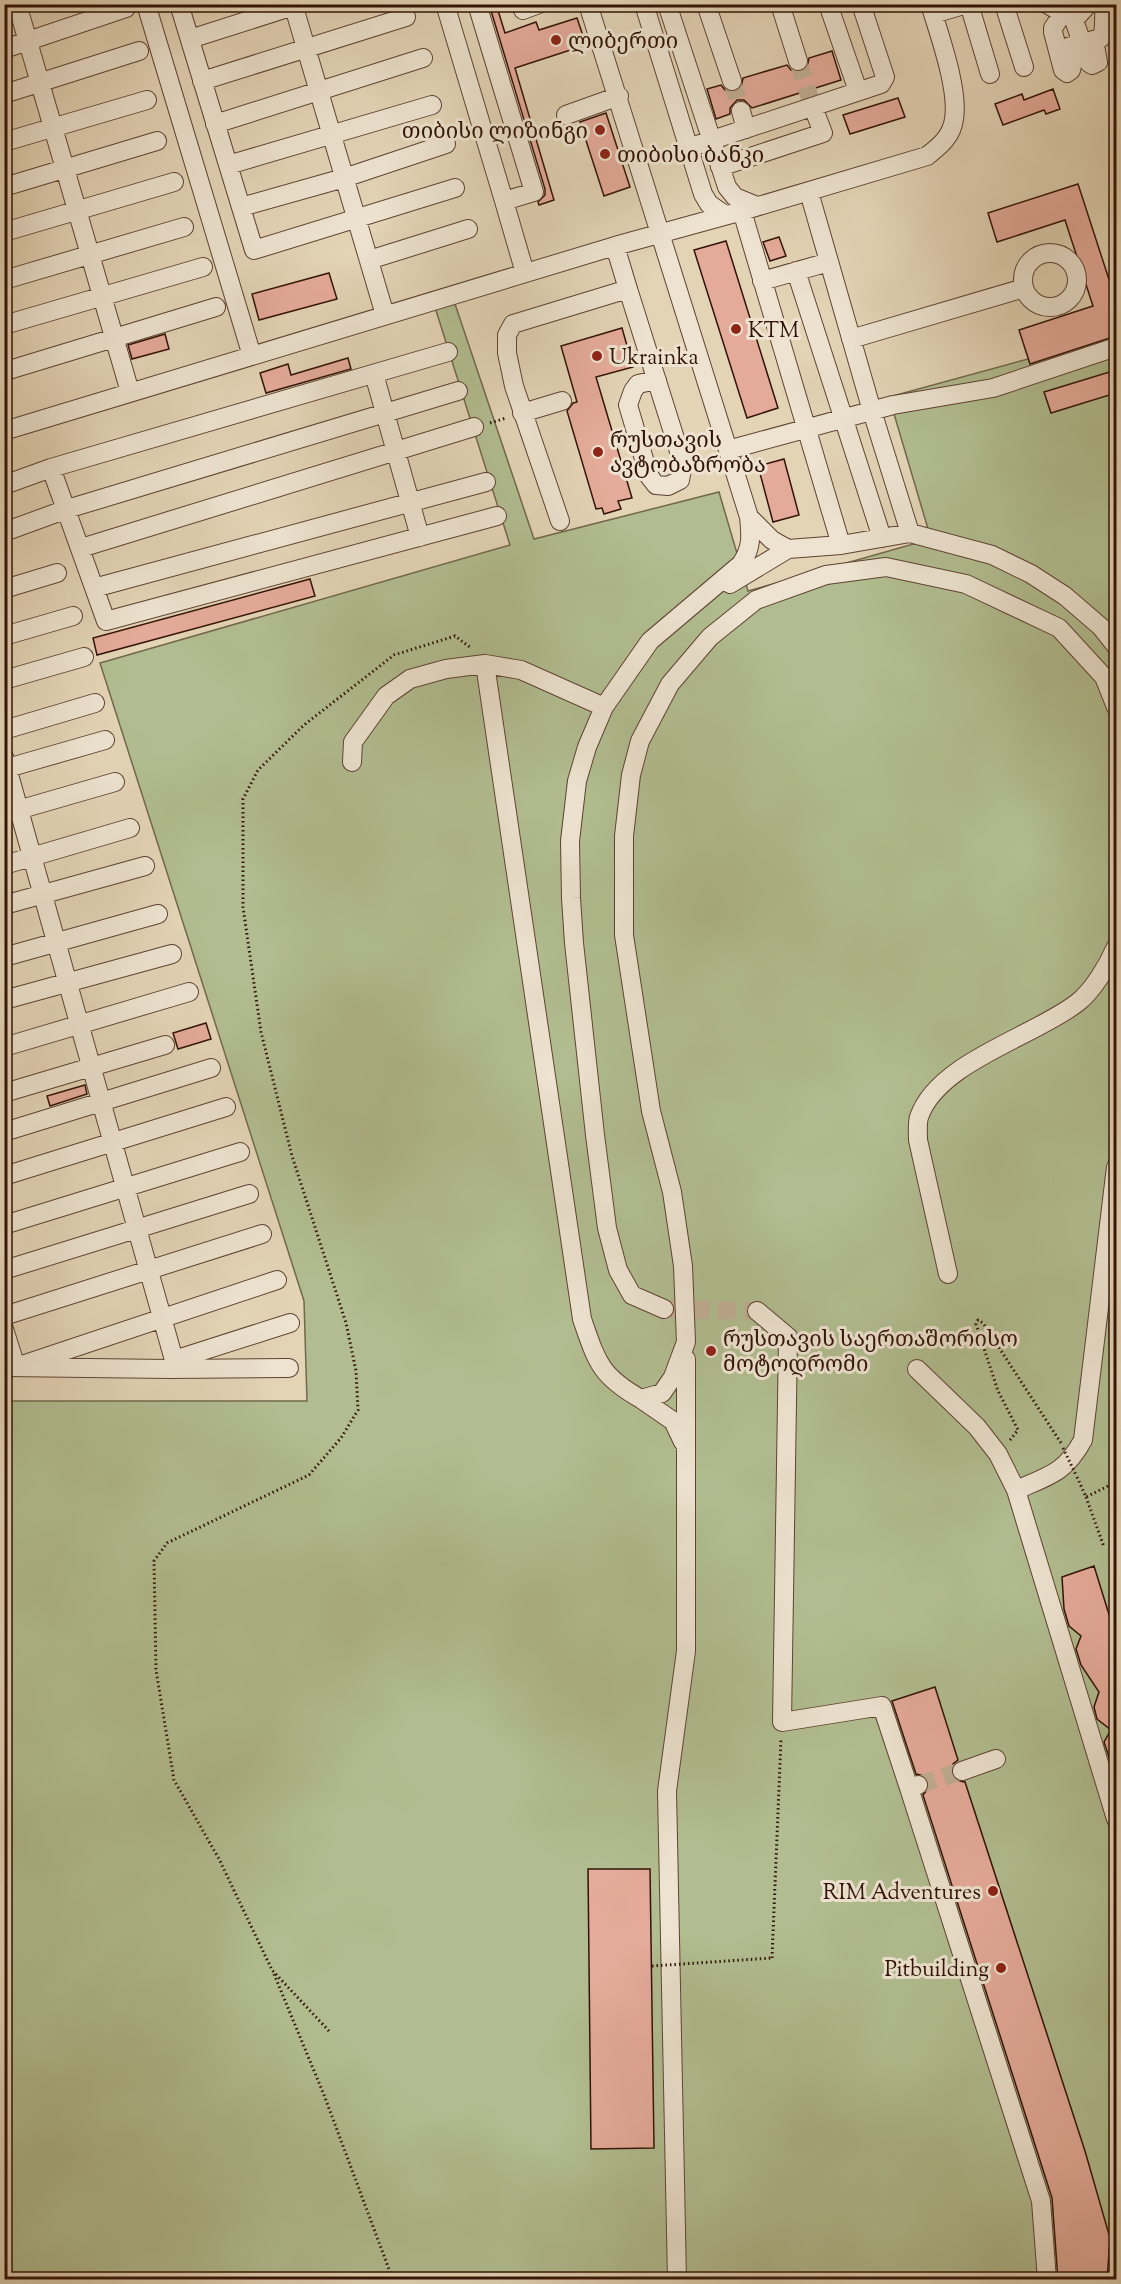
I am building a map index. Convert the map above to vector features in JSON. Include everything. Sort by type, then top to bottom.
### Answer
[{"type":"street","points":[[17,4],[130,392]]},
{"type":"street","points":[[146,4],[252,356]]},
{"type":"street","points":[[179,4],[254,250],[455,188]]},
{"type":"street","points":[[445,4],[525,273]]},
{"type":"street","points":[[477,4],[534,192],[504,201]]},
{"type":"street","points":[[588,4],[619,96],[749,517],[752,539],[749,552],[741,564],[650,641],[604,707],[587,747],[577,781],[570,841],[574,943],[596,1147],[608,1228],[618,1270],[632,1295],[664,1309]]},
{"type":"street","points":[[644,4],[703,194],[709,204],[741,211]]},
{"type":"street","points":[[667,4],[727,188],[745,203],[741,211],[841,545]]},
{"type":"street","points":[[706,4],[732,81]]},
{"type":"street","points":[[780,4],[798,61]]},
{"type":"street","points":[[828,4],[858,91]]},
{"type":"street","points":[[688,148],[881,84],[885,77],[861,4]]},
{"type":"street","points":[[4,431],[615,246],[927,156],[944,143],[955,118],[954,96],[943,45],[931,9],[968,4],[990,74]]},
{"type":"street","points":[[1004,4],[1024,67]]},
{"type":"street","points":[[1047,4],[1059,11],[1061,16],[1053,32],[1063,70],[1067,73],[1072,66],[1068,47],[1103,36],[1102,12],[1108,4],[1116,20]]},
{"type":"street","points":[[1084,4],[1085,8],[1074,20],[1089,63],[1092,65],[1098,62],[1094,40]]},
{"type":"street","points":[[190,39],[295,5],[386,315]]},
{"type":"street","points":[[4,49],[126,8]]},
{"type":"street","points":[[202,81],[406,17]]},
{"type":"street","points":[[4,94],[139,51]]},
{"type":"street","points":[[215,124],[423,58]]},
{"type":"street","points":[[566,115],[619,96]]},
{"type":"street","points":[[4,141],[147,100]]},
{"type":"street","points":[[228,165],[432,105]]},
{"type":"street","points":[[720,167],[823,133],[813,107]]},
{"type":"street","points":[[741,111],[746,129]]},
{"type":"street","points":[[4,187],[157,141]]},
{"type":"street","points":[[241,207],[344,178],[446,144]]},
{"type":"street","points":[[4,232],[174,182]]},
{"type":"street","points":[[808,192],[910,533]]},
{"type":"street","points":[[4,280],[184,227]]},
{"type":"street","points":[[369,260],[468,229]]},
{"type":"street","points":[[615,246],[628,289],[657,380],[683,464],[680,480],[668,486],[656,485],[649,476],[628,405],[633,391],[639,384],[657,380]]},
{"type":"street","points":[[762,281],[829,262]]},
{"type":"street","points":[[4,325],[203,267]]},
{"type":"street","points":[[796,271],[882,538]]},
{"type":"street","points":[[851,339],[1024,288]]},
{"type":"street","points":[[560,521],[522,413],[507,353],[507,335],[513,324],[628,289]]},
{"type":"street","points":[[9,370],[216,307]]},
{"type":"street","points":[[728,450],[892,405],[993,388],[1116,346]]},
{"type":"street","points":[[4,484],[51,468],[447,352]]},
{"type":"street","points":[[374,374],[420,537]]},
{"type":"street","points":[[4,532],[67,510],[458,391]]},
{"type":"street","points":[[522,413],[562,401]]},
{"type":"street","points":[[81,548],[474,427]]},
{"type":"street","points":[[51,468],[106,621],[497,516]]},
{"type":"street","points":[[94,588],[486,482]]},
{"type":"street","points":[[749,517],[772,540],[788,549]]},
{"type":"street","points":[[709,593],[728,586],[788,549],[841,545],[910,533],[992,555],[1031,574],[1065,596],[1101,627],[1116,646]]},
{"type":"street","points":[[677,2280],[667,1791],[686,1651],[686,1342],[684,1266],[672,1192],[651,1111],[624,934],[624,836],[631,775],[640,741],[670,684],[710,637],[756,600],[826,575],[886,567],[966,584],[1059,628],[1104,677],[1116,707]]},
{"type":"street","points":[[4,589],[57,573]]},
{"type":"street","points":[[4,636],[73,616]]},
{"type":"street","points":[[4,680],[84,657]]},
{"type":"street","points":[[352,762],[353,742],[386,696],[410,679],[446,669],[485,664],[521,669],[604,707]]},
{"type":"street","points":[[485,664],[582,1318],[596,1360],[618,1386],[673,1421],[685,1445]]},
{"type":"street","points":[[4,730],[95,704]]},
{"type":"street","points":[[105,740],[6,765],[12,812],[33,856],[163,1318],[173,1364]]},
{"type":"street","points":[[12,812],[115,782]]},
{"type":"street","points":[[4,864],[130,828]]},
{"type":"street","points":[[4,905],[145,866]]},
{"type":"street","points":[[4,957],[158,914]]},
{"type":"street","points":[[948,1274],[918,1140],[918,1119],[928,1098],[951,1075],[1078,1003],[1106,968],[1116,947]]},
{"type":"street","points":[[4,1000],[172,954]]},
{"type":"street","points":[[4,1047],[189,992]]},
{"type":"street","points":[[4,1093],[165,1045]]},
{"type":"street","points":[[4,1132],[211,1068]]},
{"type":"street","points":[[4,1176],[226,1107]]},
{"type":"street","points":[[4,1225],[240,1152]]},
{"type":"street","points":[[1016,1491],[1059,1471],[1073,1458],[1083,1440],[1111,1263],[1116,1167]]},
{"type":"street","points":[[4,1270],[249,1194]]},
{"type":"street","points":[[4,1316],[262,1234]]},
{"type":"street","points":[[10,1367],[277,1280]]},
{"type":"street","points":[[757,1311],[788,1337],[782,1722],[882,1706],[914,1787],[1038,2190],[1038,2212],[1047,2280]]},
{"type":"street","points":[[173,1364],[290,1323]]},
{"type":"street","points":[[4,1329],[10,1367]]},
{"type":"street","points":[[642,1400],[662,1393],[679,1367],[686,1342]]},
{"type":"street","points":[[10,1367],[173,1364],[289,1368]]},
{"type":"street","points":[[918,1369],[977,1427],[998,1454],[1016,1491],[1116,1819]]},
{"type":"street","points":[[962,1771],[996,1759]]},
{"type":"path","points":[[998,1454],[1018,1430],[998,1391],[976,1324],[978,1320],[990,1333],[1063,1448],[1086,1497],[1104,1547]]},
{"type":"path","points":[[1086,1497],[1116,1482]]},
{"type":"path","points":[[652,1966],[772,1958],[782,1722]]},
{"type":"path","points":[[272,1970],[324,2095],[393,2280]]},
{"type":"green space","name":"რუსთავის საერთაშორისო მოტოდრომი","points":[[452,295],[534,539],[719,492],[748,591],[931,539],[889,397],[1116,335],[1116,2279],[5,2280],[5,1401],[307,1401],[304,1301],[100,663],[510,545],[433,301]]},
{"type":"building","points":[[489,4],[496,4],[505,33],[536,22],[539,30],[577,18],[586,45],[515,68],[554,200],[539,205],[538,202],[545,195],[545,189]]},
{"type":"building","points":[[832,51],[841,80],[752,108],[744,100],[737,100],[730,108],[730,114],[716,119],[707,89],[721,85],[725,90],[735,92],[741,88],[743,78],[787,65],[791,70],[801,72],[807,68],[809,58]]},
{"type":"building","points":[[1053,89],[1060,109],[1046,114],[1044,110],[1003,125],[995,104],[1022,94],[1024,100]]},
{"type":"building","points":[[898,98],[905,117],[850,134],[843,115]]},
{"type":"building","name":"თიბისი ბანკი","points":[[606,113],[630,187],[604,196],[580,122]]},
{"type":"building","points":[[1078,184],[1116,301],[1116,336],[1030,364],[1019,330],[1093,306],[1065,220],[997,242],[988,213]]},
{"type":"building","points":[[779,237],[786,256],[770,261],[763,242]]},
{"type":"building","name":"KTM","points":[[726,241],[778,408],[747,418],[694,250]]},
{"type":"building","points":[[329,273],[337,299],[259,320],[252,294]]},
{"type":"building","points":[[622,328],[633,367],[596,377],[632,498],[618,501],[621,509],[604,514],[602,508],[596,509],[567,411],[573,403],[577,402],[561,346]]},
{"type":"building","points":[[165,334],[169,349],[132,359],[128,345]]},
{"type":"building","points":[[348,358],[351,369],[266,393],[260,373],[288,364],[291,375]]},
{"type":"building","points":[[1116,370],[1116,393],[1051,413],[1044,392]]},
{"type":"building","points":[[784,459],[799,515],[773,522],[758,466]]},
{"type":"building","points":[[310,579],[315,596],[97,655],[93,638]]},
{"type":"building","points":[[206,1023],[211,1039],[178,1049],[173,1033]]},
{"type":"building","points":[[85,1085],[87,1094],[50,1106],[47,1096]]},
{"type":"building","points":[[1094,1566],[1116,1637],[1116,1772],[1104,1742],[1111,1730],[1097,1719],[1094,1707],[1099,1692],[1081,1665],[1076,1649],[1081,1636],[1069,1626],[1064,1609],[1062,1577]]},
{"type":"building","name":"Pitbuilding","points":[[935,1687],[958,1760],[953,1764],[951,1774],[955,1780],[965,1782],[1085,2151],[1110,2238],[1107,2280],[1058,2280],[1052,2198],[923,1795],[929,1788],[929,1782],[925,1776],[916,1774],[892,1701]]},
{"type":"building","points":[[588,1869],[650,1869],[654,2148],[591,2149]]},
{"type":"tunnel","points":[[798,61],[813,107]]},
{"type":"tunnel","points":[[732,81],[741,111]]},
{"type":"tunnel","points":[[664,1309],[757,1311]]},
{"type":"tunnel","points":[[918,1785],[962,1771]]},
{"type":"place","name":"ლიბერთი","points":[[556,40]]},
{"type":"place","name":"თიბისი ლიზინგი","points":[[600,130]]},
{"type":"place","name":"თიბისი ბანკი","points":[[605,154]]},
{"type":"place","name":"KTM","points":[[736,329]]},
{"type":"place","name":"Ukrainka","points":[[597,356]]},
{"type":"place","name":"რუსთავის ავტობაზრობა","points":[[598,452]]},
{"type":"place","name":"რუსთავის საერთაშორისო მოტოდრომი","points":[[711,1351]]},
{"type":"place","name":"RIM Adventures","points":[[993,1891]]},
{"type":"place","name":"Pitbuilding","points":[[1001,1968]]}]
